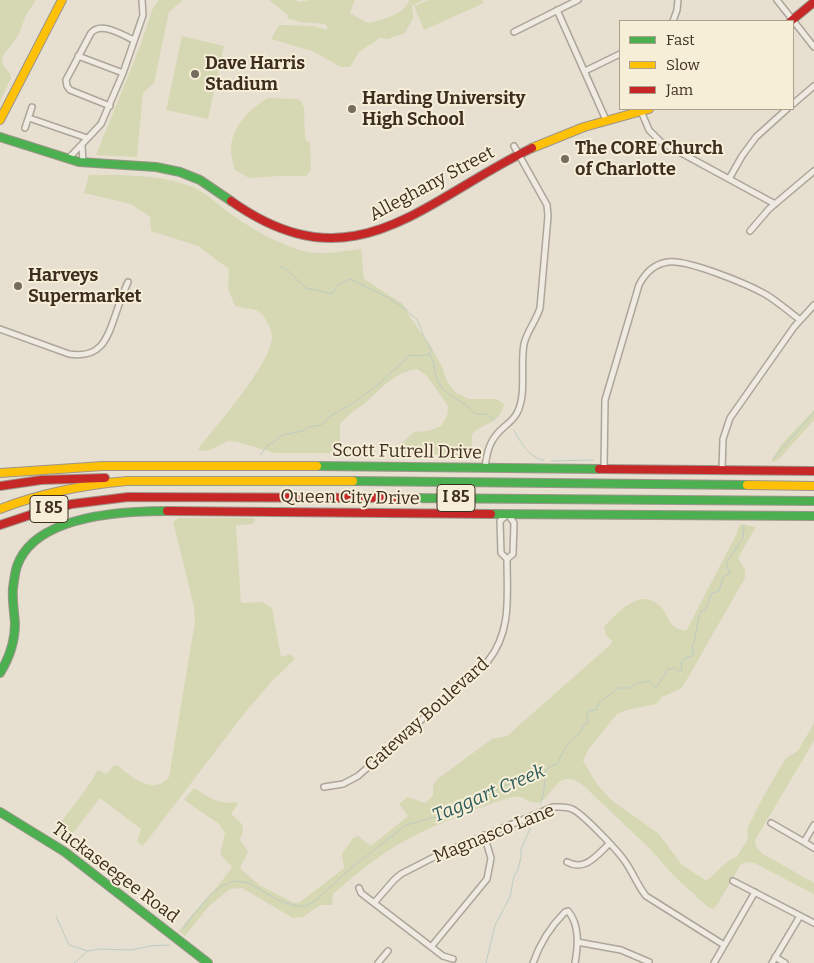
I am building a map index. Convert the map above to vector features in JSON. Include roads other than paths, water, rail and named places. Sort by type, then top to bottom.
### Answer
[{"type":"main road","points":[[0,120],[54,20],[62,0]]},
{"type":"main road","points":[[792,20],[814,2]]},
{"type":"main road","name":"Alleghany Street","points":[[0,137],[83,162],[161,168],[181,173],[203,182],[251,214],[276,227],[308,236],[333,238],[366,234],[393,225],[519,154],[561,135],[606,120],[645,110]]},
{"type":"main road","name":"Scott Futrell Drive","points":[[0,473],[155,464],[814,471]]},
{"type":"main road","points":[[0,486],[41,480],[75,478],[146,480]]},
{"type":"main road","name":"I 85","points":[[0,509],[34,497],[69,489],[98,484],[146,480],[814,486]]},
{"type":"main road","name":"I 85","points":[[0,525],[35,513],[74,503],[116,497],[146,496],[814,501]]},
{"type":"main road","name":"Queen City Drive","points":[[0,673],[10,656],[15,642],[13,587],[18,561],[26,549],[38,537],[50,530],[80,520],[117,513],[156,511],[814,516]]},
{"type":"main road","name":"Tuckaseegee Road","points":[[0,812],[65,852],[208,963]]},
{"type":"street","points":[[68,159],[101,124],[110,106],[143,15],[142,0]]},
{"type":"street","points":[[514,32],[578,0]]},
{"type":"street","points":[[672,20],[677,10],[678,0]]},
{"type":"street","points":[[777,0],[792,20]]},
{"type":"street","points":[[558,10],[606,120]]},
{"type":"street","points":[[794,22],[814,47]]},
{"type":"street","points":[[110,106],[73,92],[67,86],[66,80],[91,33],[98,28],[103,28],[134,40]]},
{"type":"street","points":[[585,72],[619,55]]},
{"type":"street","points":[[78,56],[122,73]]},
{"type":"street","points":[[794,103],[814,86]]},
{"type":"street","points":[[25,128],[32,107]]},
{"type":"street","points":[[645,110],[649,130],[658,140],[775,204]]},
{"type":"street","points":[[729,179],[742,156],[756,137],[786,110]]},
{"type":"street","points":[[29,118],[87,138]]},
{"type":"street","points":[[82,145],[83,162]]},
{"type":"street","points":[[485,468],[488,448],[492,439],[513,420],[519,408],[524,345],[540,308],[548,216],[547,205],[514,146]]},
{"type":"street","points":[[750,231],[761,217],[814,171]]},
{"type":"street","points":[[604,469],[606,400],[639,285],[647,272],[659,264],[669,262],[689,264],[755,289],[777,302],[799,319]]},
{"type":"street","points":[[0,330],[69,354],[76,355],[98,350],[108,336],[128,282]]},
{"type":"street","points":[[722,470],[723,439],[728,422],[799,319],[814,305]]},
{"type":"street","name":"Gateway Boulevard","points":[[324,787],[344,784],[358,776],[488,661],[498,649],[505,627],[507,559],[501,553],[500,521],[508,514],[514,523],[513,554],[507,559]]},
{"type":"street","name":"Magnasco Lane","points":[[374,903],[401,874],[436,856],[553,807],[565,807],[580,814],[624,858],[637,884],[646,896],[724,945]]},
{"type":"street","points":[[770,823],[814,848]]},
{"type":"street","points":[[804,842],[814,825]]},
{"type":"street","points":[[431,947],[487,879],[491,858],[484,835]]},
{"type":"street","points":[[567,862],[580,866],[587,864],[609,844]]},
{"type":"street","points":[[733,881],[814,923]]},
{"type":"street","points":[[358,888],[360,893],[443,956],[453,959]]},
{"type":"street","points":[[714,963],[755,892]]},
{"type":"street","points":[[533,963],[542,941],[550,929],[568,911],[573,920],[577,942],[575,963]]},
{"type":"street","points":[[772,963],[800,916]]},
{"type":"street","points":[[577,942],[621,950],[649,962]]},
{"type":"street","points":[[378,963],[388,951]]},
{"type":"street","points":[[775,957],[786,963]]},
{"type":"waterway","points":[[279,267],[285,268],[306,288],[332,294],[337,285],[350,279],[387,297],[407,310],[417,319],[432,351],[429,354],[433,360],[436,376],[441,386],[448,394],[466,405],[474,413],[486,414],[495,420]]},
{"type":"waterway","points":[[260,455],[268,445],[282,435],[321,425],[329,417],[355,402],[381,382],[410,355],[421,356],[428,354]]},
{"type":"waterway","name":"Taggart Creek","points":[[774,458],[814,412]]},
{"type":"waterway","points":[[514,430],[522,445],[534,457],[544,460]]},
{"type":"waterway","points":[[551,461],[593,460]]},
{"type":"waterway","name":"Taggart Creek","points":[[183,929],[211,894],[222,886],[234,881],[249,883],[278,900],[296,906],[305,906],[315,901],[351,868],[406,825],[458,811],[506,785],[543,773],[551,766],[557,764],[565,748],[582,730],[583,725],[588,723],[588,711],[596,710],[599,703],[618,688],[629,688],[638,683],[650,681],[655,687],[657,686],[668,669],[675,668],[680,672],[683,659],[694,655],[692,648],[701,611],[705,610],[712,593],[719,591],[723,577],[730,573],[726,565],[743,538],[744,525]]},
{"type":"waterway","points":[[540,804],[543,797],[546,771]]},
{"type":"waterway","points":[[486,963],[495,925],[510,897],[514,876],[518,870],[521,857],[521,849],[533,822]]},
{"type":"waterway","points":[[56,916],[69,945],[88,951]]},
{"type":"waterway","name":"Taggart Creek","points":[[74,963],[88,951],[98,949],[131,950],[169,945]]},
{"type":"place","name":"Dave Harris Stadium","points":[[195,74]]},
{"type":"place","name":"Harding University High School","points":[[352,109]]},
{"type":"place","name":"The CORE Church of Charlotte","points":[[565,159]]},
{"type":"place","name":"Harveys Supermarket","points":[[18,286]]}]
